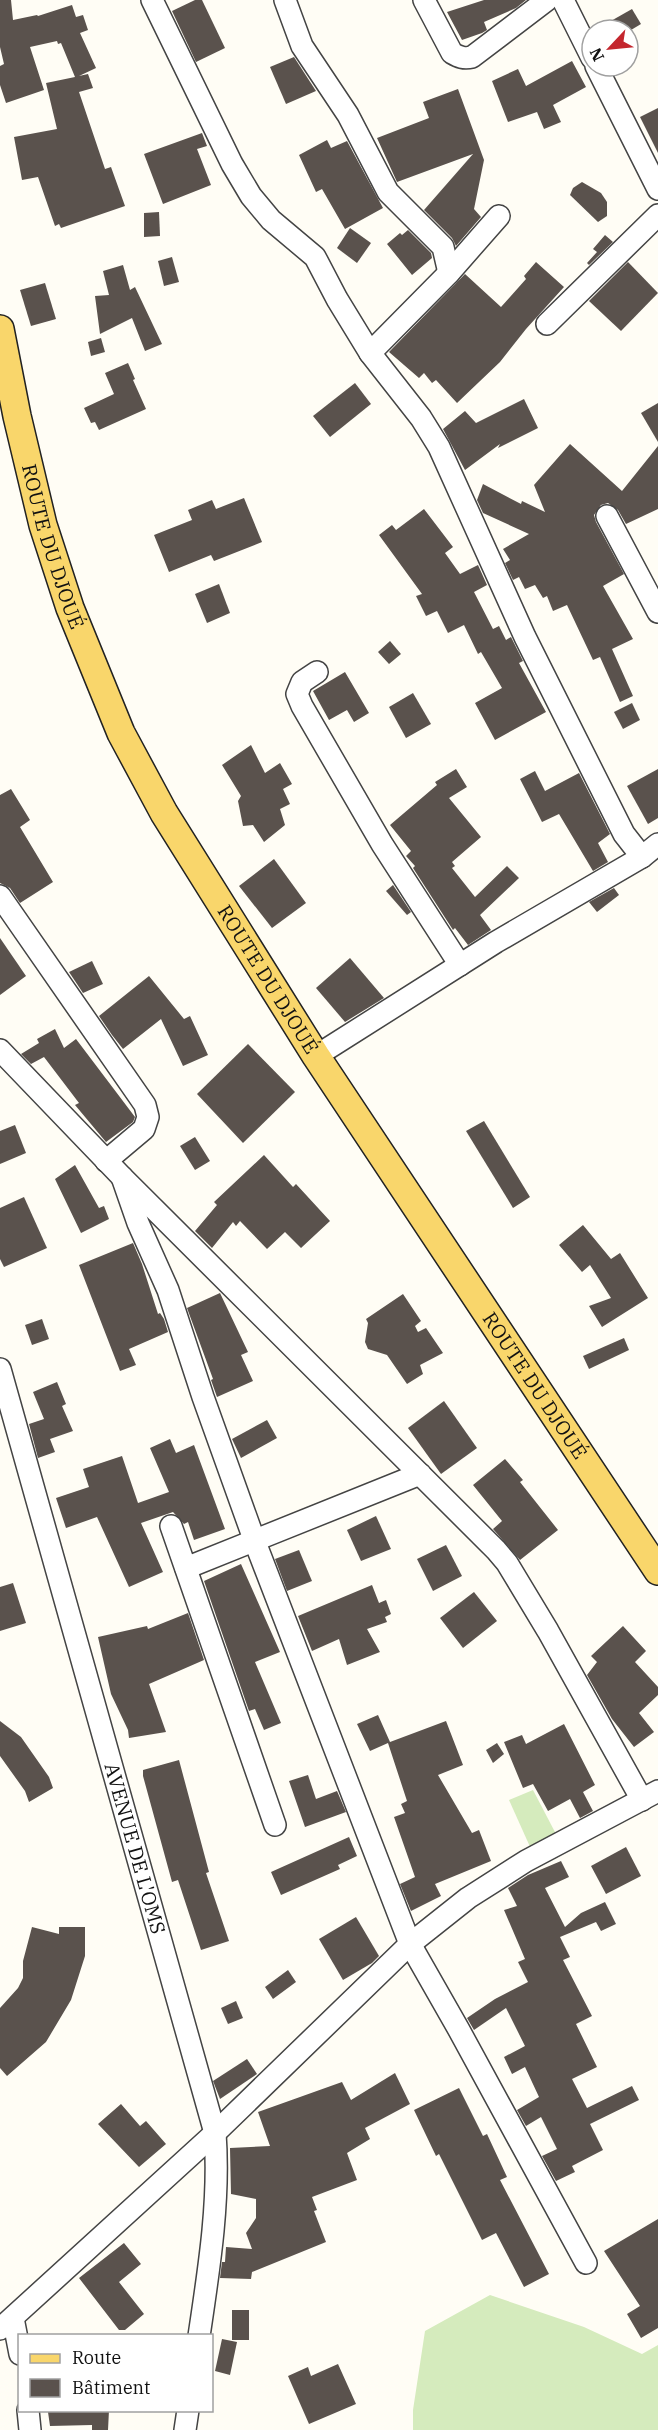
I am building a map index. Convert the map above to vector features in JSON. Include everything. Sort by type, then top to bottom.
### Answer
[{"type":"main road","name":"ROUTE DU DJOUÉ","points":[[0,329],[16,416],[43,525],[70,608],[121,733],[164,813],[316,1056],[658,1571]]},
{"type":"street","points":[[152,0],[232,164],[251,196],[271,220],[315,257],[337,299],[370,352],[421,418],[439,447],[525,637],[624,834],[650,850],[460,965],[316,1056]]},
{"type":"street","points":[[285,0],[302,46],[348,115],[388,192],[443,247],[449,273]]},
{"type":"street","points":[[424,0],[452,53],[459,58],[466,58],[472,57],[547,0]]},
{"type":"street","points":[[563,0],[580,34]]},
{"type":"street","points":[[602,78],[658,189]]},
{"type":"street","points":[[547,324],[658,215]]},
{"type":"street","points":[[370,352],[449,273],[499,216]]},
{"type":"street","points":[[607,516],[658,612]]},
{"type":"street","points":[[317,672],[302,682],[297,694],[302,706],[382,844],[460,965]]},
{"type":"street","points":[[0,896],[145,1105],[148,1117],[144,1129],[105,1161]]},
{"type":"street","points":[[0,1050],[105,1161],[507,1563],[650,1796],[526,1861],[468,1898],[410,1944],[215,2133],[6,2323],[18,2350]]},
{"type":"street","points":[[122,1177],[138,1223],[168,1290],[202,1397],[255,1542],[410,1944],[586,2263]]},
{"type":"street","name":"AVENUE DE L'OMS","points":[[0,1369],[215,2133],[217,2161],[215,2200],[199,2334]]},
{"type":"street","points":[[186,1568],[420,1474]]},
{"type":"street","points":[[171,1526],[275,1825]]},
{"type":"street","points":[[28,2412],[30,2430]]},
{"type":"street","points":[[185,2430],[188,2412]]},
{"type":"green space","points":[[533,1790],[556,1834],[531,1849],[509,1800]]},
{"type":"green space","points":[[490,2295],[584,2327],[642,2354],[658,2345],[658,2430],[413,2430],[413,2410],[425,2331]]},
{"type":"building","points":[[0,0],[11,0],[13,20],[38,16],[72,5],[76,17],[83,15],[88,30],[80,33],[96,68],[79,76],[88,74],[93,88],[79,92],[105,169],[111,167],[125,206],[61,228],[59,224],[55,226],[38,177],[22,180],[14,137],[57,129],[46,83],[75,77],[61,43],[58,44],[57,41],[30,47],[44,90],[6,103],[0,85],[0,66],[4,64],[0,47]]},
{"type":"building","points":[[195,0],[202,0],[225,48],[196,62],[172,11]]},
{"type":"building","points":[[484,0],[526,0],[516,8],[484,22],[487,30],[462,40],[447,12]]},
{"type":"building","points":[[632,9],[637,18],[616,18]]},
{"type":"building","points":[[294,57],[316,91],[286,104],[270,67]]},
{"type":"building","points":[[572,61],[586,87],[553,105],[561,122],[544,129],[537,112],[508,122],[492,81],[518,69],[526,86]]},
{"type":"building","points":[[458,89],[484,160],[474,209],[481,217],[456,246],[452,238],[424,210],[473,154],[397,182],[377,138],[429,118],[423,102]]},
{"type":"building","points":[[658,108],[658,153],[640,117]]},
{"type":"building","points":[[202,133],[207,146],[197,149],[211,185],[163,204],[144,154]]},
{"type":"building","points":[[327,140],[331,148],[347,141],[383,208],[345,229],[322,189],[316,192],[299,155]]},
{"type":"building","points":[[582,182],[601,193],[607,202],[607,216],[598,222],[570,195],[573,188]]},
{"type":"building","points":[[159,212],[160,236],[144,237],[144,213]]},
{"type":"building","points":[[350,228],[371,243],[357,263],[337,248]]},
{"type":"building","points":[[408,230],[431,253],[432,258],[412,275],[387,244],[400,233],[402,235]]},
{"type":"building","points":[[605,235],[613,242],[589,265],[587,263],[597,252],[593,249]]},
{"type":"building","points":[[172,257],[179,282],[164,286],[158,261]]},
{"type":"building","points":[[536,262],[564,287],[500,362],[457,403],[436,380],[432,383],[424,373],[419,378],[389,352],[465,274],[501,307],[526,279],[524,276]]},
{"type":"building","points":[[628,262],[658,293],[621,331],[589,301]]},
{"type":"building","points":[[123,265],[130,290],[135,287],[162,344],[145,351],[132,318],[100,334],[95,296],[109,295],[103,271]]},
{"type":"building","points":[[45,283],[56,319],[31,326],[20,290]]},
{"type":"building","points":[[101,338],[105,352],[91,356],[88,342]]},
{"type":"building","points":[[128,363],[146,409],[99,430],[95,422],[91,423],[84,408],[114,394],[105,373]]},
{"type":"building","points":[[355,383],[371,404],[330,437],[313,416]]},
{"type":"building","points":[[524,399],[538,428],[498,448],[500,444],[465,470],[443,429],[465,411],[476,423]]},
{"type":"building","points":[[658,403],[658,442],[641,413]]},
{"type":"building","points":[[570,444],[622,491],[658,446],[658,509],[626,524],[618,510],[608,503],[601,505],[594,515],[624,574],[603,586],[633,639],[612,649],[633,696],[620,702],[600,657],[593,660],[567,605],[553,611],[547,596],[543,598],[535,585],[525,589],[519,577],[513,580],[505,563],[510,560],[503,549],[529,534],[483,513],[477,500],[483,484],[521,504],[522,501],[545,512],[534,485]]},
{"type":"building","points":[[244,498],[262,542],[214,561],[211,555],[169,572],[154,535],[192,520],[188,510],[212,500],[216,509]]},
{"type":"building","points":[[424,509],[453,547],[445,553],[460,574],[478,565],[487,585],[474,592],[493,629],[499,626],[506,640],[511,637],[523,661],[519,663],[546,712],[495,740],[475,703],[502,688],[481,652],[478,654],[464,625],[448,633],[437,611],[426,616],[416,596],[422,594],[379,535],[392,525],[396,530]]},
{"type":"building","points":[[219,584],[230,613],[207,623],[195,594]]},
{"type":"building","points":[[390,641],[401,654],[389,664],[378,652]]},
{"type":"building","points":[[345,672],[369,713],[354,722],[347,710],[329,720],[313,691]]},
{"type":"building","points":[[413,693],[431,724],[406,738],[389,707]]},
{"type":"building","points":[[632,703],[640,720],[623,729],[614,712]]},
{"type":"building","points":[[251,745],[265,773],[280,763],[292,784],[283,789],[290,804],[280,809],[285,825],[264,842],[253,825],[243,826],[238,801],[241,796],[222,765]]},
{"type":"building","points":[[456,769],[467,787],[449,798],[481,837],[452,862],[455,866],[452,868],[475,897],[507,866],[519,878],[480,915],[491,930],[468,945],[455,928],[453,930],[413,868],[415,866],[406,856],[411,851],[390,825],[437,785],[435,782]]},
{"type":"building","points":[[658,769],[658,818],[648,824],[627,786]]},
{"type":"building","points":[[535,771],[545,791],[579,773],[610,834],[598,843],[608,862],[593,871],[559,814],[542,822],[520,779]]},
{"type":"building","points":[[11,789],[30,820],[20,827],[53,882],[20,903],[10,888],[0,883],[0,795]]},
{"type":"building","points":[[274,859],[306,903],[272,928],[239,886]]},
{"type":"building","points":[[393,885],[411,912],[407,915],[386,891]]},
{"type":"building","points":[[614,888],[619,895],[597,912],[589,902]]},
{"type":"building","points":[[0,938],[26,976],[0,995]]},
{"type":"building","points":[[350,958],[384,998],[345,1022],[316,988]]},
{"type":"building","points":[[92,961],[103,984],[83,993],[69,972]]},
{"type":"building","points":[[149,976],[184,1019],[190,1016],[208,1055],[183,1066],[161,1019],[123,1049],[112,1035],[99,1016]]},
{"type":"building","points":[[55,1029],[64,1048],[76,1039],[135,1117],[133,1122],[106,1142],[75,1105],[79,1103],[44,1057],[31,1064],[21,1054],[39,1043],[37,1039]]},
{"type":"building","points":[[248,1044],[295,1092],[243,1143],[197,1094]]},
{"type":"building","points":[[484,1121],[530,1197],[513,1208],[466,1131]]},
{"type":"building","points":[[15,1125],[26,1153],[0,1164],[0,1131]]},
{"type":"building","points":[[195,1137],[210,1161],[195,1170],[180,1146]]},
{"type":"building","points":[[264,1155],[293,1187],[296,1184],[330,1221],[301,1248],[285,1232],[267,1249],[240,1221],[236,1226],[233,1222],[212,1248],[195,1231],[217,1205],[214,1202]]},
{"type":"building","points":[[75,1165],[99,1208],[104,1206],[109,1219],[81,1233],[55,1179]]},
{"type":"building","points":[[24,1197],[47,1248],[4,1267],[0,1259],[0,1208]]},
{"type":"building","points":[[583,1225],[611,1259],[620,1253],[648,1298],[602,1327],[589,1306],[611,1298],[590,1265],[582,1272],[559,1245]]},
{"type":"building","points":[[133,1243],[158,1314],[160,1313],[164,1319],[168,1332],[129,1349],[136,1365],[120,1371],[79,1265]]},
{"type":"building","points":[[220,1293],[248,1352],[241,1355],[253,1381],[217,1397],[211,1380],[213,1379],[187,1308]]},
{"type":"building","points":[[403,1294],[421,1321],[415,1326],[418,1332],[426,1328],[443,1353],[420,1365],[423,1374],[407,1384],[387,1355],[368,1349],[365,1342],[368,1323],[366,1319]]},
{"type":"building","points":[[42,1319],[49,1339],[32,1345],[25,1325]]},
{"type":"building","points":[[624,1338],[629,1350],[589,1369],[583,1356]]},
{"type":"building","points":[[57,1382],[66,1404],[62,1406],[73,1431],[50,1439],[55,1452],[38,1458],[29,1424],[44,1419],[33,1392]]},
{"type":"building","points":[[444,1401],[477,1448],[441,1474],[408,1428]]},
{"type":"building","points":[[267,1420],[277,1438],[241,1458],[232,1439]]},
{"type":"building","points":[[170,1439],[176,1453],[194,1445],[225,1529],[194,1540],[188,1522],[184,1524],[173,1512],[141,1523],[163,1572],[129,1587],[97,1517],[66,1528],[56,1498],[89,1487],[83,1469],[122,1456],[138,1503],[169,1492],[150,1448]]},
{"type":"building","points":[[505,1459],[523,1480],[520,1482],[558,1530],[520,1560],[493,1529],[502,1521],[473,1485]]},
{"type":"building","points":[[376,1516],[391,1549],[361,1561],[347,1530]]},
{"type":"building","points":[[446,1545],[462,1576],[433,1591],[417,1559]]},
{"type":"building","points":[[299,1550],[312,1581],[287,1591],[275,1559]]},
{"type":"building","points":[[241,1564],[280,1652],[255,1662],[281,1723],[264,1730],[255,1709],[249,1711],[204,1581]]},
{"type":"building","points":[[13,1583],[26,1623],[0,1631],[0,1587]]},
{"type":"building","points":[[372,1585],[379,1603],[386,1600],[391,1614],[385,1617],[387,1622],[367,1629],[380,1652],[347,1665],[339,1639],[312,1651],[298,1616]]},
{"type":"building","points":[[474,1592],[497,1621],[463,1648],[440,1618]]},
{"type":"building","points":[[188,1613],[204,1660],[149,1684],[166,1732],[129,1738],[128,1730],[111,1694],[98,1637],[147,1626],[148,1629]]},
{"type":"building","points":[[623,1626],[646,1651],[635,1662],[658,1687],[658,1695],[639,1713],[654,1732],[634,1747],[612,1719],[587,1675],[597,1662],[591,1656]]},
{"type":"building","points":[[378,1715],[390,1742],[446,1721],[463,1765],[438,1775],[472,1833],[479,1830],[491,1861],[435,1884],[441,1896],[411,1911],[400,1884],[415,1877],[394,1817],[405,1813],[401,1804],[407,1801],[388,1743],[370,1751],[357,1724]]},
{"type":"building","points":[[0,1721],[21,1737],[49,1777],[53,1788],[29,1802],[25,1791],[0,1756]]},
{"type":"building","points":[[564,1724],[595,1785],[583,1792],[593,1811],[580,1818],[570,1799],[548,1811],[533,1784],[523,1788],[504,1742],[522,1735],[526,1744]]},
{"type":"building","points":[[497,1743],[504,1754],[493,1763],[486,1750]]},
{"type":"building","points":[[179,1760],[209,1872],[206,1873],[229,1941],[201,1950],[178,1880],[172,1882],[143,1776],[143,1770]]},
{"type":"building","points":[[308,1775],[316,1799],[337,1791],[346,1812],[305,1827],[289,1781]]},
{"type":"building","points":[[349,1837],[357,1856],[338,1865],[340,1869],[281,1895],[271,1872]]},
{"type":"building","points":[[626,1847],[641,1876],[606,1894],[591,1866]]},
{"type":"building","points":[[561,1861],[569,1877],[545,1888],[565,1927],[581,1913],[605,1902],[616,1924],[601,1931],[596,1922],[560,1937],[570,1957],[563,1960],[592,2016],[576,2024],[597,2067],[572,2079],[587,2108],[632,2086],[639,2100],[590,2124],[603,2150],[572,2166],[575,2172],[556,2181],[542,2156],[557,2149],[541,2117],[526,2126],[517,2110],[539,2097],[525,2067],[512,2074],[504,2057],[525,2046],[506,2008],[474,2030],[467,2018],[495,1999],[528,1982],[518,1962],[525,1959],[504,1910],[517,1906],[508,1888],[528,1875]]},
{"type":"building","points":[[356,1917],[379,1956],[372,1963],[343,1980],[319,1939]]},
{"type":"building","points":[[32,1927],[59,1934],[59,1927],[85,1927],[85,1956],[71,2000],[46,2042],[7,2076],[0,2068],[0,2008],[18,1988],[23,1978],[23,1961]]},
{"type":"building","points":[[288,1970],[296,1982],[273,1999],[265,1987]]},
{"type":"building","points":[[236,2001],[243,2018],[228,2024],[221,2008]]},
{"type":"building","points":[[247,2059],[257,2074],[220,2099],[213,2081]]},
{"type":"building","points":[[395,2073],[410,2104],[365,2128],[370,2139],[347,2153],[357,2180],[312,2197],[317,2210],[314,2211],[326,2242],[252,2272],[251,2279],[220,2278],[222,2262],[225,2262],[226,2247],[252,2249],[246,2233],[256,2218],[256,2199],[231,2194],[230,2148],[270,2146],[258,2112],[342,2082],[351,2100]]},
{"type":"building","points":[[459,2088],[483,2136],[487,2134],[507,2177],[500,2180],[549,2274],[524,2287],[496,2233],[482,2240],[439,2154],[436,2156],[414,2110]]},
{"type":"building","points":[[121,2104],[140,2126],[146,2121],[166,2144],[139,2167],[98,2124]]},
{"type":"building","points":[[658,2219],[658,2328],[641,2338],[627,2314],[640,2306],[604,2251]]},
{"type":"building","points":[[124,2243],[141,2264],[119,2282],[144,2314],[125,2330],[119,2330],[79,2278]]},
{"type":"building","points":[[232,2310],[249,2310],[249,2340],[232,2340]]},
{"type":"building","points":[[222,2339],[237,2342],[230,2375],[215,2371]]},
{"type":"building","points":[[338,2364],[356,2404],[309,2424],[288,2376],[308,2367],[311,2376]]},
{"type":"building","points":[[48,2412],[109,2412],[108,2430],[92,2430],[92,2425],[50,2426]]}]
